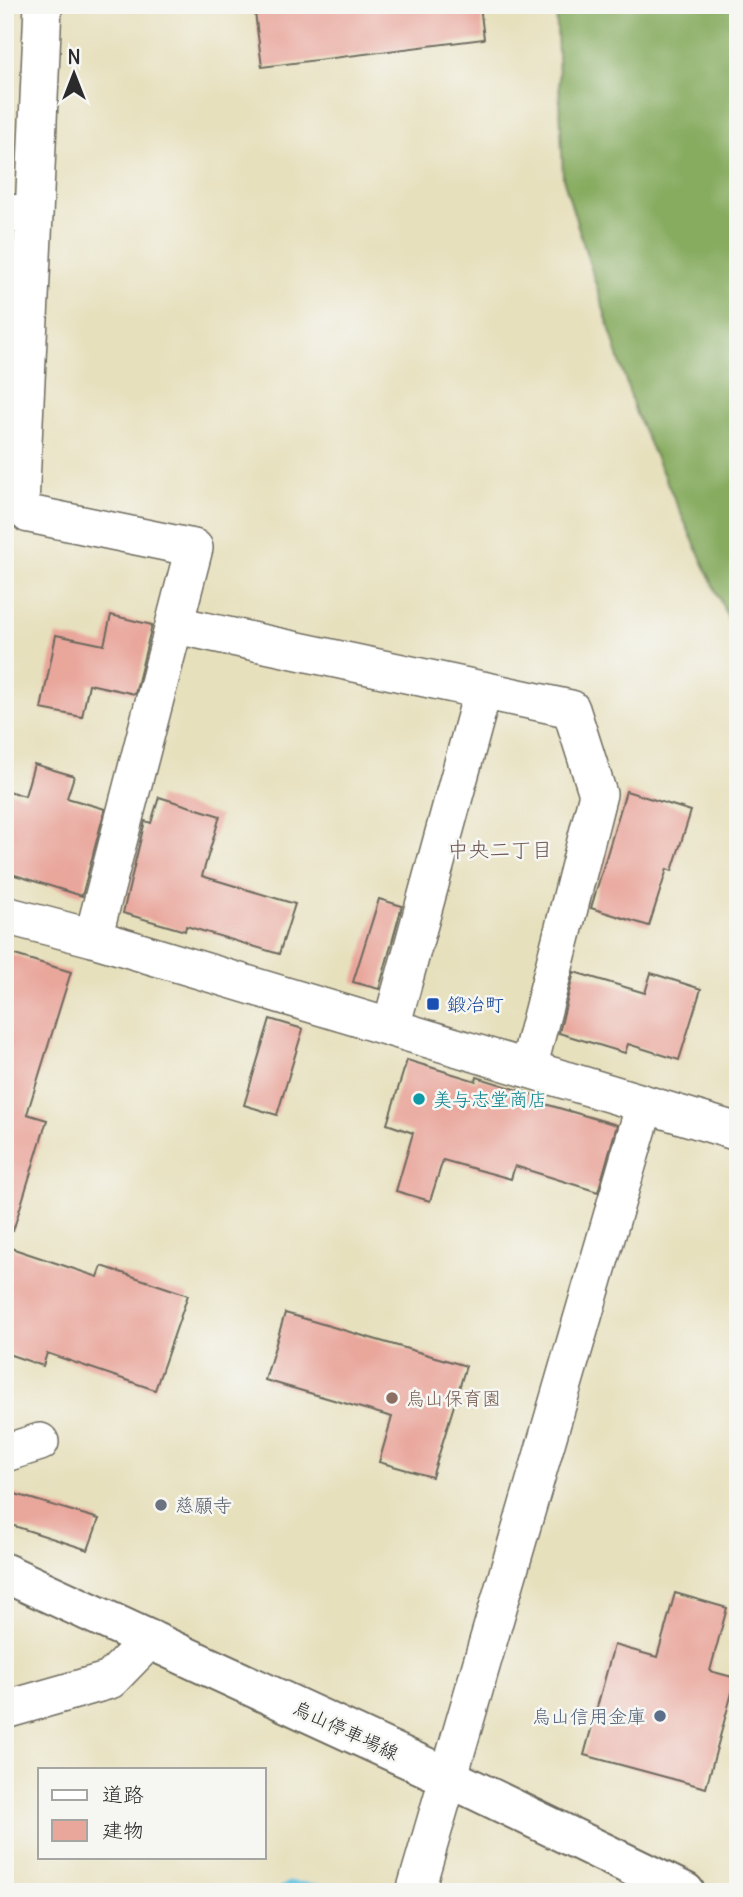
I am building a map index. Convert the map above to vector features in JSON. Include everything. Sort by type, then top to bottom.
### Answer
[{"type":"main road","name":"烏山停車場線","points":[[5,1573],[450,1778],[685,1892]]},
{"type":"street","points":[[43,5],[20,214],[20,504],[29,514],[194,548],[93,938]]},
{"type":"street","points":[[176,625],[571,709],[598,794],[528,1069]]},
{"type":"street","points":[[391,1027],[483,690]]},
{"type":"street","points":[[5,915],[93,938],[738,1132]]},
{"type":"street","points":[[418,1884],[645,1104]]},
{"type":"street","points":[[5,1453],[40,1442]]},
{"type":"street","points":[[5,1710],[110,1679],[150,1639]]},
{"type":"green space","points":[[556,5],[738,5],[738,640],[636,414],[563,178]]},
{"type":"building","points":[[254,5],[480,5],[484,39],[262,67]]},
{"type":"building","points":[[111,615],[152,625],[135,694],[89,684],[82,717],[41,709],[56,635],[104,645]]},
{"type":"building","points":[[34,764],[74,776],[67,798],[105,809],[82,896],[5,872],[5,790],[25,796]]},
{"type":"building","points":[[626,791],[691,811],[672,871],[667,869],[649,926],[591,908]]},
{"type":"building","points":[[159,797],[220,816],[202,876],[295,904],[279,954],[186,926],[185,931],[123,913],[145,821],[151,823]]},
{"type":"building","points":[[379,899],[402,906],[379,989],[353,982]]},
{"type":"building","points":[[5,952],[71,972],[27,1114],[47,1120],[13,1231],[5,1230]]},
{"type":"building","points":[[574,972],[645,993],[651,973],[701,989],[679,1060],[628,1044],[625,1053],[559,1033]]},
{"type":"building","points":[[270,1019],[303,1029],[277,1115],[244,1105]]},
{"type":"building","points":[[407,1060],[476,1081],[477,1077],[537,1096],[535,1101],[617,1125],[598,1192],[515,1166],[511,1179],[443,1160],[430,1201],[396,1191],[413,1133],[387,1124]]},
{"type":"building","points":[[5,1246],[98,1277],[102,1266],[188,1295],[155,1390],[47,1353],[43,1366],[5,1353]]},
{"type":"building","name":"烏山保育園","points":[[285,1313],[466,1366],[432,1477],[379,1462],[392,1417],[265,1380]]},
{"type":"building","points":[[5,1491],[99,1519],[88,1550],[5,1523]]},
{"type":"building","name":"烏山信用金庫","points":[[675,1593],[727,1608],[710,1671],[736,1678],[706,1788],[584,1755],[614,1645],[657,1657]]},
{"type":"waterway","points":[[282,1892],[291,1886],[350,1892]]},
{"type":"place","name":"鍛冶町","points":[[433,1004]]},
{"type":"place","name":"美与志堂商店","points":[[419,1099]]},
{"type":"place","name":"烏山保育園","points":[[392,1398]]},
{"type":"place","name":"慈願寺","points":[[161,1505]]},
{"type":"place","name":"烏山信用金庫","points":[[660,1716]]},
{"type":"district","name":"中央二丁目","points":[[500,849]]}]
